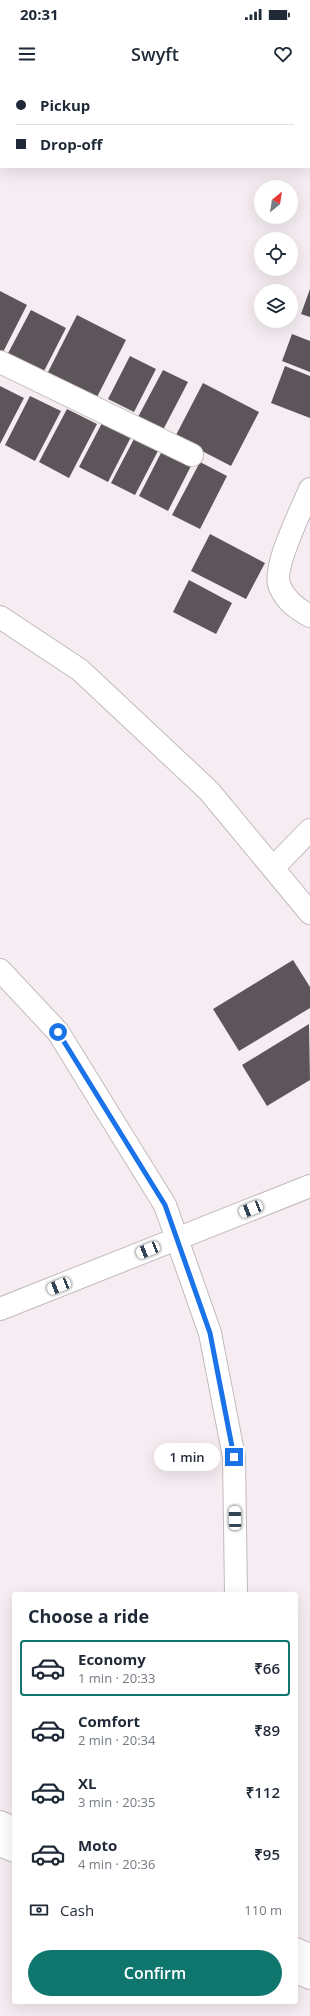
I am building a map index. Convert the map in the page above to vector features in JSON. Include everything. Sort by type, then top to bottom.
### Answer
[{"type":"street","points":[[0,362],[192,454]]},
{"type":"street","points":[[310,489],[280,561],[279,586],[294,608],[310,616]]},
{"type":"street","points":[[0,618],[80,670],[209,791],[310,913]]},
{"type":"street","points":[[273,868],[310,830]]},
{"type":"street","points":[[0,970],[58,1032],[165,1205],[210,1333],[234,1457],[236,1592]]},
{"type":"street","points":[[0,1309],[310,1186]]},
{"type":"street","points":[[0,1822],[12,1827]]},
{"type":"street","points":[[0,1845],[12,1850]]},
{"type":"street","points":[[298,1950],[310,1955]]},
{"type":"street","points":[[298,1973],[310,1978]]},
{"type":"building","points":[[310,289],[310,317],[301,314]]},
{"type":"building","points":[[0,291],[27,305],[0,358]]},
{"type":"building","points":[[31,310],[66,328],[42,375],[6,357]]},
{"type":"building","points":[[77,315],[126,340],[96,399],[47,374]]},
{"type":"building","points":[[292,334],[310,341],[310,372],[282,361]]},
{"type":"building","points":[[130,356],[156,369],[134,412],[108,399]]},
{"type":"building","points":[[285,366],[310,376],[310,418],[271,403]]},
{"type":"building","points":[[163,370],[188,382],[163,430],[138,417]]},
{"type":"building","points":[[203,383],[259,412],[231,466],[175,437]]},
{"type":"building","points":[[0,386],[24,398],[0,444]]},
{"type":"building","points":[[30,396],[61,411],[35,461],[5,445]]},
{"type":"building","points":[[67,409],[97,424],[69,478],[39,462]]},
{"type":"building","points":[[102,423],[131,437],[108,482],[79,467]]},
{"type":"building","points":[[135,437],[159,449],[135,495],[111,483]]},
{"type":"building","points":[[163,449],[192,464],[168,511],[139,496]]},
{"type":"building","points":[[200,462],[227,476],[200,529],[172,515]]},
{"type":"building","points":[[210,534],[265,563],[246,599],[191,571]]},
{"type":"building","points":[[189,580],[232,603],[216,634],[173,612]]},
{"type":"building","points":[[293,960],[310,987],[310,1008],[239,1051],[213,1009]]},
{"type":"building","points":[[309,1024],[310,1080],[267,1106],[242,1065]]},
{"type":"route","points":[[58,1032],[165,1205],[210,1333],[234,1457]]}]
